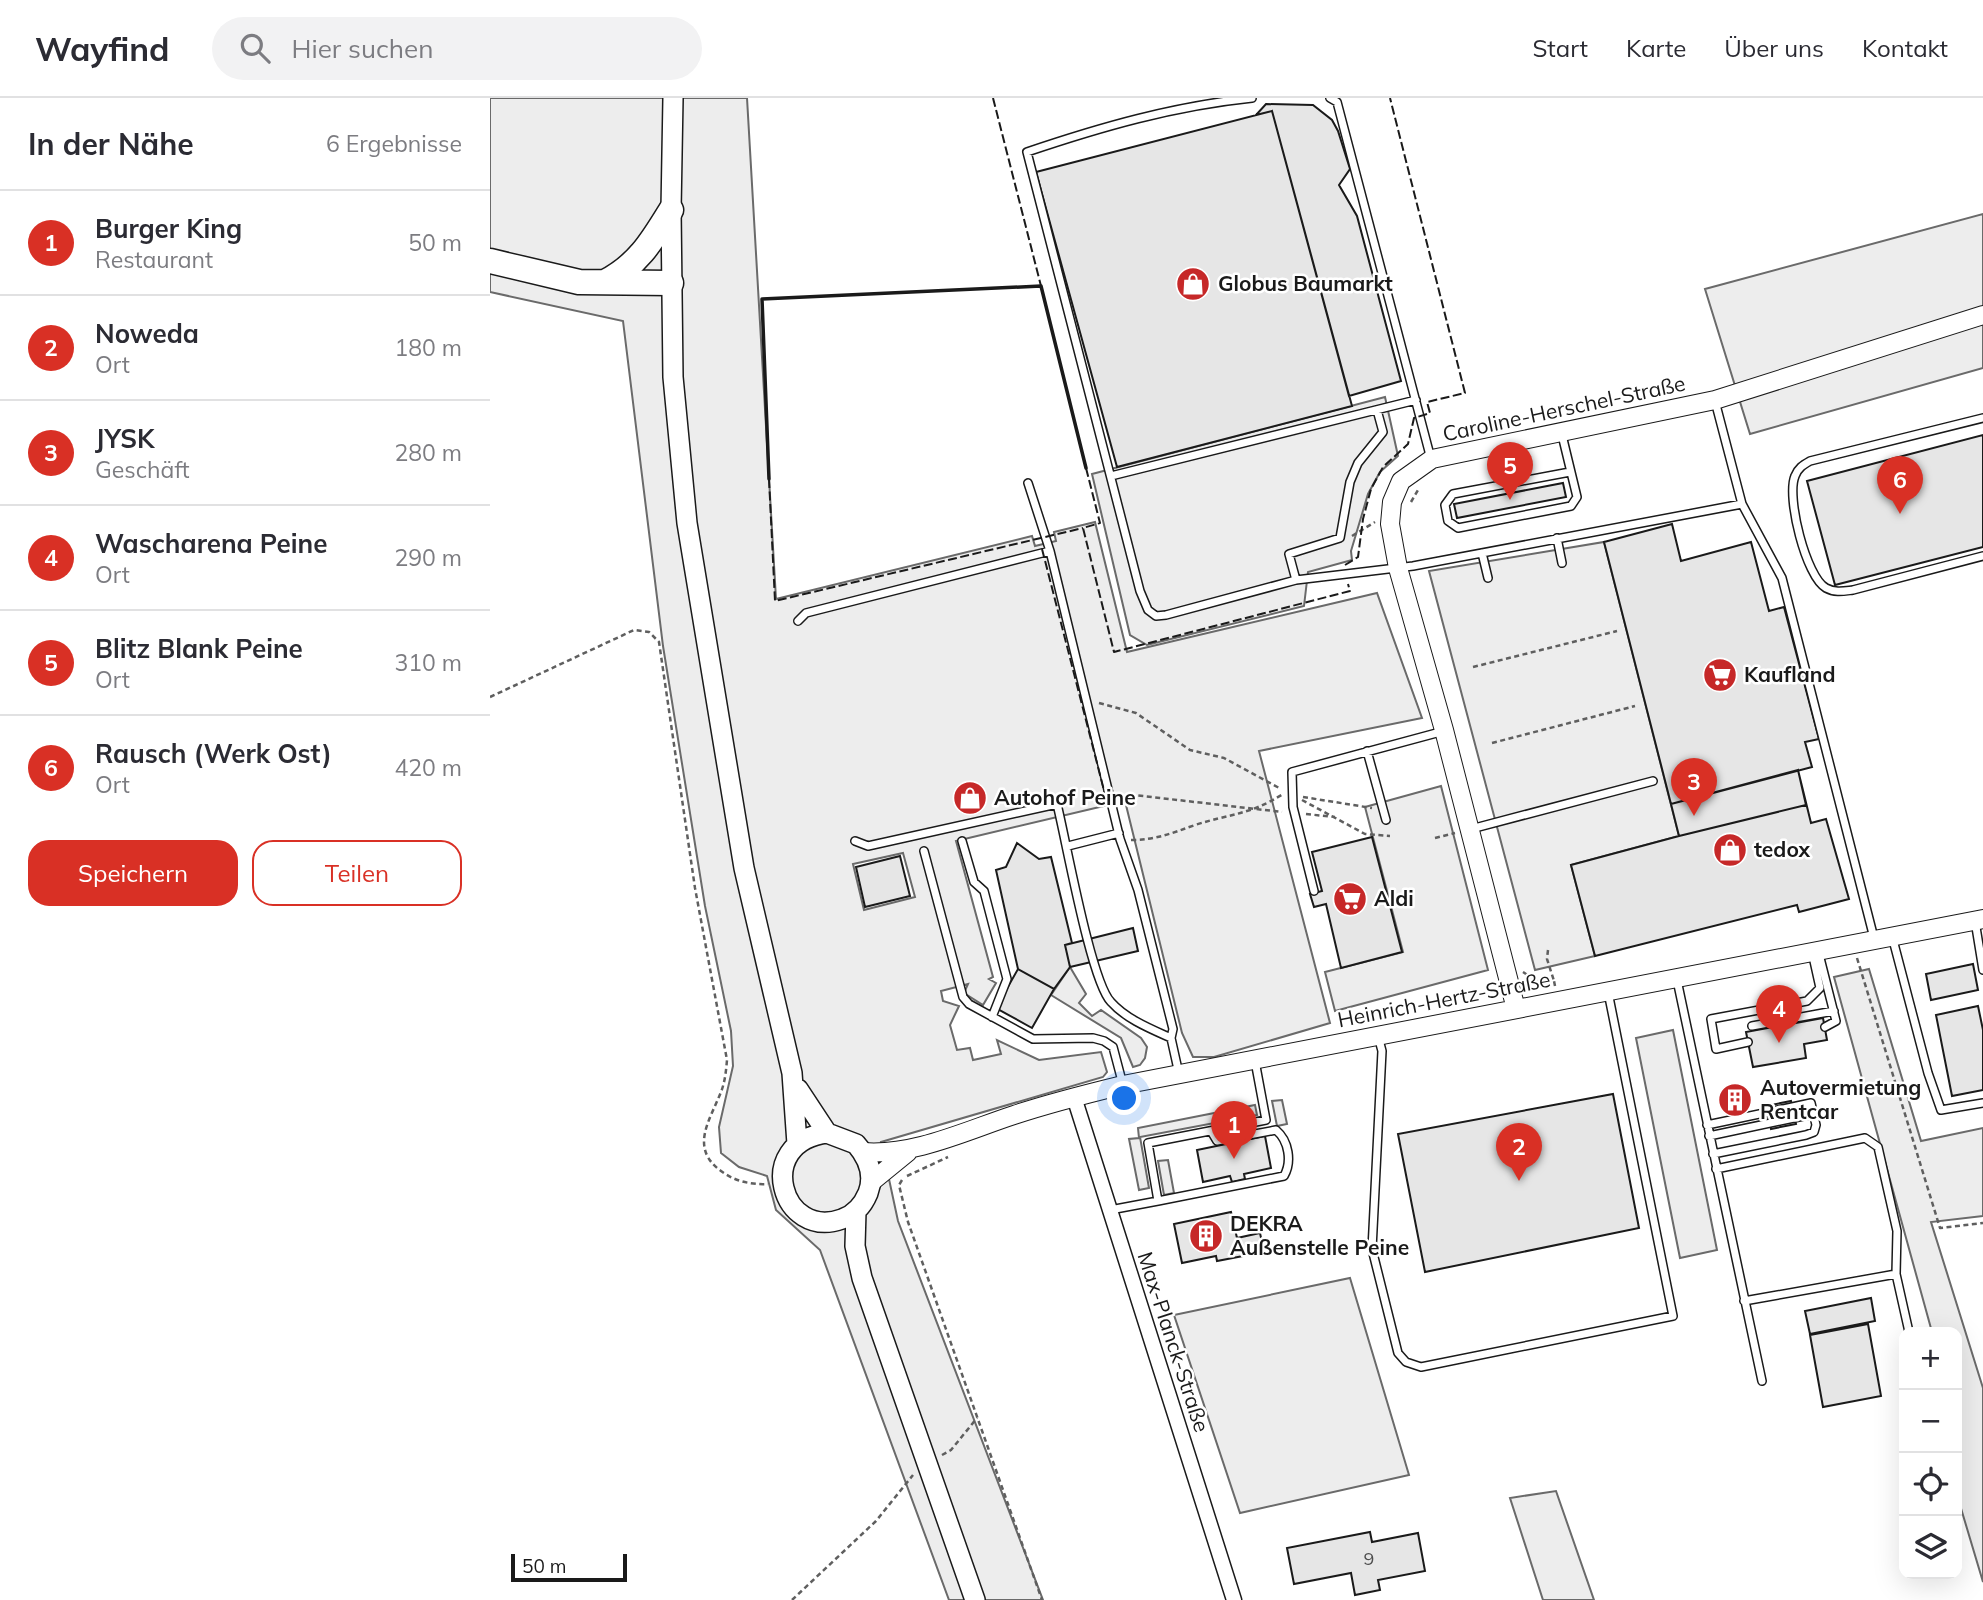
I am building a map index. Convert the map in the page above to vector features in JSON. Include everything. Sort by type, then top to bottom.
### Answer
[{"type":"highway","points":[[605,282],[625,272],[640,258],[671,210]]},
{"type":"highway","points":[[490,240],[523,271]]},
{"type":"highway","points":[[490,261],[523,271],[579,282],[671,283]]},
{"type":"main road","points":[[673,98],[673,377],[687,523],[744,868],[792,1073],[797,1144]]},
{"type":"main road","points":[[792,1073],[808,1108],[827,1133]]},
{"type":"main road","points":[[827,1133],[847,1138],[863,1152],[868,1161],[870,1183],[866,1198],[856,1210],[835,1221],[822,1222],[810,1219],[791,1205],[782,1182],[785,1161],[797,1144],[816,1134],[827,1133]]},
{"type":"main road","points":[[856,1210],[855,1246],[862,1278],[975,1600]]},
{"type":"main road","points":[[822,1222],[846,1249],[862,1278]]},
{"type":"street","name":"Caroline-Herschel-Straße","points":[[1516,1009],[1444,730],[1398,568],[1390,524],[1392,502],[1401,481],[1432,459],[1562,435],[1715,400],[1983,315]]},
{"type":"street","name":"Heinrich-Hertz-Straße","points":[[863,1152],[890,1152],[920,1146],[1074,1097],[1123,1085],[1979,920]]},
{"type":"street","name":"Max-Planck-Straße","points":[[1074,1097],[1234,1600]]},
{"type":"street","name":"Heinrich-Hertz-Straße","points":[[870,1183],[892,1162],[920,1146]]},
{"type":"lane","points":[[1252,98],[1192,104],[1096,129],[1027,152],[1140,591],[1148,610],[1156,616],[1186,611],[1296,580],[1398,568],[1742,504]]},
{"type":"lane","points":[[1330,98],[1337,102],[1432,459]]},
{"type":"lane","points":[[1111,476],[1416,400]]},
{"type":"lane","points":[[1715,400],[1742,504],[1782,578],[1883,938],[1941,1110],[1983,1103]]},
{"type":"lane","points":[[1296,580],[1289,554],[1338,540],[1341,536],[1350,482],[1358,463],[1383,432],[1377,410]]},
{"type":"lane","points":[[1983,418],[1810,461],[1800,467],[1793,478],[1793,499],[1806,561],[1816,579],[1836,592],[1853,590],[1983,556]]},
{"type":"lane","points":[[1562,435],[1577,497],[1571,506],[1458,528],[1448,521],[1445,505],[1452,494],[1570,472]]},
{"type":"lane","points":[[1028,483],[1050,551],[1119,836],[1147,928],[1173,1029],[1171,1038],[1180,1074]]},
{"type":"lane","points":[[1557,538],[1562,563]]},
{"type":"lane","points":[[798,621],[806,613],[1050,551]]},
{"type":"lane","points":[[1482,553],[1488,578]]},
{"type":"lane","points":[[1314,891],[1289,794],[1292,772],[1444,730]]},
{"type":"lane","points":[[1367,751],[1385,815]]},
{"type":"lane","points":[[1470,829],[1653,781]]},
{"type":"lane","points":[[855,841],[868,846],[1058,804],[1096,973],[1109,1001],[1142,1025],[1171,1038]]},
{"type":"lane","points":[[1068,846],[1119,836]]},
{"type":"lane","points":[[962,841],[974,882],[984,891],[1007,979],[992,1017]]},
{"type":"lane","points":[[924,851],[963,997],[992,1017],[1033,1039],[1093,1038],[1104,1041],[1113,1047],[1123,1085]]},
{"type":"lane","points":[[1979,920],[1983,970]]},
{"type":"lane","points":[[1815,951],[1836,1021],[1825,1027]]},
{"type":"lane","points":[[1748,1042],[1716,1049],[1711,1019],[1807,1001],[1820,988],[1815,951]]},
{"type":"lane","points":[[1676,979],[1762,1381]]},
{"type":"lane","points":[[1378,1036],[1382,1051],[1372,1249],[1398,1353],[1406,1362],[1421,1367],[1673,1315],[1608,992]]},
{"type":"lane","points":[[1752,1026],[1834,1011]]},
{"type":"lane","points":[[1158,1201],[1147,1143],[1266,1120],[1255,1060]]},
{"type":"lane","points":[[1707,1125],[1811,1103],[1814,1132],[1713,1154]]},
{"type":"lane","points":[[1709,1136],[1813,1114]]},
{"type":"lane","points":[[1109,1210],[1284,1176],[1290,1166],[1284,1137],[1276,1130],[1217,1142],[1211,1131]]},
{"type":"lane","points":[[1716,1169],[1865,1138],[1878,1147],[1898,1231],[1896,1273],[1908,1327]]},
{"type":"lane","points":[[1744,1301],[1896,1273]]},
{"type":"path","points":[[1409,506],[1421,484]]},
{"type":"path","points":[[1341,536],[1354,536],[1371,522],[1390,524]]},
{"type":"path","points":[[490,697],[634,629],[649,632],[659,642],[695,888],[727,1060],[726,1077],[704,1129],[702,1145],[715,1167],[726,1175],[757,1184],[782,1182]]},
{"type":"path","points":[[1473,667],[1617,631]]},
{"type":"path","points":[[1086,699],[1136,713],[1190,750],[1224,758],[1338,817],[1365,834],[1390,836]]},
{"type":"path","points":[[1492,743],[1635,706]]},
{"type":"path","points":[[1119,836],[1155,840],[1196,825],[1259,809],[1289,794],[1385,815]]},
{"type":"path","points":[[1111,802],[1134,795],[1338,817]]},
{"type":"path","points":[[1548,950],[1547,959],[1559,1001]]},
{"type":"path","points":[[1857,958],[1940,1228],[1983,1223]]},
{"type":"path","points":[[1518,962],[1522,972],[1537,981],[1553,981]]},
{"type":"path","points":[[917,1170],[903,1178],[899,1185],[902,1203],[1042,1600]]},
{"type":"path","points":[[792,1600],[876,1521],[905,1483],[926,1463],[951,1450],[977,1418]]},
{"type":"shaded area","points":[[490,98],[747,98],[776,599],[1032,536],[1035,546],[1056,541],[1054,532],[1095,522],[1127,652],[1377,593],[1422,718],[1259,751],[1330,1023],[1214,1057],[1193,1057],[1182,1033],[1125,801],[956,841],[993,977],[989,979],[996,983],[983,1005],[964,993],[968,984],[941,991],[943,1001],[959,1006],[950,1025],[957,1050],[970,1048],[973,1060],[1001,1054],[997,1040],[1039,1060],[1101,1052],[1107,1072],[1103,1077],[881,1142],[898,1221],[1043,1600],[949,1600],[820,1250],[776,1210],[767,1176],[739,1167],[721,1153],[719,1127],[733,1066],[731,1031],[705,906],[663,646],[623,321],[490,292]],"holes":[[[903,853],[915,897],[864,910],[853,864]]]},
{"type":"shaded area","points":[[1983,214],[1983,368],[1750,434],[1705,289]]},
{"type":"shaded area","points":[[1385,397],[1398,456],[1380,472],[1368,494],[1351,551],[1352,560],[1308,572],[1304,606],[1147,645],[1130,635],[1092,474]]},
{"type":"shaded area","points":[[1604,542],[1679,836],[1571,865],[1595,956],[1535,970],[1429,571]]},
{"type":"shaded area","points":[[1441,786],[1488,970],[1335,1011],[1325,972],[1403,952],[1365,807]]},
{"type":"shaded area","points":[[1070,967],[1086,994],[1079,1003],[1092,1016],[1101,1010],[1141,1038],[1147,1047],[1145,1058],[1140,1065],[1133,1067],[1121,1038],[1051,995]]},
{"type":"shaded area","points":[[1869,969],[1921,1141],[1983,1128],[1983,1216],[1931,1222],[1983,1388],[1983,1582],[1962,1512],[1962,1327],[1931,1327],[1834,977]]},
{"type":"shaded area","points":[[1673,1030],[1717,1250],[1680,1258],[1636,1038]]},
{"type":"shaded area","points":[[1282,1100],[1287,1124],[1277,1126],[1272,1101]]},
{"type":"shaded area","points":[[1255,1105],[1257,1115],[1140,1137],[1149,1188],[1139,1190],[1129,1139],[1139,1138],[1138,1128]]},
{"type":"shaded area","points":[[1168,1160],[1174,1193],[1164,1195],[1158,1161]]},
{"type":"shaded area","points":[[1350,1278],[1409,1475],[1240,1513],[1174,1315]]},
{"type":"shaded area","points":[[1556,1491],[1594,1600],[1543,1600],[1510,1498]]},
{"type":"building","points":[[1266,104],[1313,105],[1332,120],[1338,131],[1350,169],[1339,185],[1357,216],[1401,381],[1349,396],[1272,111],[1256,115]]},
{"type":"building","name":"Globus Baumarkt","points":[[1272,111],[1352,406],[1117,467],[1036,172]]},
{"type":"building","points":[[1983,435],[1983,547],[1835,585],[1807,481]]},
{"type":"building","points":[[1563,483],[1566,497],[1457,518],[1454,504]]},
{"type":"building","name":"Kaufland","points":[[1672,524],[1681,561],[1751,542],[1769,611],[1784,607],[1819,739],[1805,742],[1812,767],[1671,804],[1604,542]]},
{"type":"building","name":"tedox","points":[[1798,770],[1811,823],[1826,819],[1849,899],[1799,912],[1797,905],[1595,956],[1571,865],[1679,836],[1671,804]]},
{"type":"building","points":[[1798,770],[1806,805],[1679,836],[1671,804]]},
{"type":"building","name":"Aldi","points":[[1372,837],[1402,952],[1341,968],[1326,904],[1314,907],[1310,894],[1322,891],[1312,852]]},
{"type":"building","points":[[1017,843],[1039,859],[1051,857],[1072,943],[1065,945],[1070,967],[1054,989],[1018,969],[996,870],[1006,867]]},
{"type":"building","points":[[900,856],[910,896],[865,907],[856,867]]},
{"type":"building","points":[[1133,928],[1138,951],[1070,967],[1065,945]]},
{"type":"building","points":[[1973,964],[1978,990],[1931,1000],[1926,974]]},
{"type":"building","points":[[1018,969],[1054,989],[1032,1028],[996,1008]]},
{"type":"building","points":[[1978,1006],[1983,1030],[1983,1090],[1952,1096],[1936,1015]]},
{"type":"building","points":[[1823,1018],[1827,1040],[1804,1044],[1806,1058],[1753,1067],[1746,1032]]},
{"type":"building","name":"Autovermietung Rentcar","points":[[1743,1093],[1746,1103],[1726,1108],[1724,1097]]},
{"type":"building","points":[[1613,1094],[1639,1228],[1425,1272],[1398,1134]]},
{"type":"building","points":[[1791,1101],[1796,1124],[1771,1129],[1766,1106]]},
{"type":"building","points":[[1265,1136],[1271,1168],[1244,1174],[1245,1179],[1232,1182],[1230,1176],[1203,1182],[1197,1150]]},
{"type":"building","name":"DEKRA Außenstelle Peine","points":[[1231,1212],[1237,1238],[1260,1233],[1264,1252],[1217,1261],[1216,1256],[1182,1263],[1174,1224]]},
{"type":"building","points":[[1871,1298],[1875,1321],[1810,1334],[1805,1311]]},
{"type":"building","points":[[1868,1324],[1881,1396],[1823,1407],[1810,1335]]},
{"type":"building","points":[[1370,1532],[1372,1542],[1418,1533],[1425,1571],[1378,1580],[1380,1590],[1355,1595],[1351,1573],[1294,1584],[1287,1548]]},
{"type":"fence","points":[[993,98],[1041,286]]},
{"type":"fence","points":[[1345,565],[1358,557],[1363,519],[1371,489],[1383,467],[1408,444],[1414,418],[1430,413],[1427,402],[1465,393],[1390,98]]},
{"type":"fence","points":[[1086,468],[1100,523],[1083,528],[1114,652],[1350,591],[1348,584]]},
{"type":"fence","points":[[769,479],[775,601],[1083,528]]},
{"type":"fence","points":[[1042,549],[1107,802]]},
{"type":"wall","points":[[769,479],[762,299],[1041,286],[1086,468]]},
{"type":"place","name":"Globus Baumarkt","points":[[1193,284]]},
{"type":"place","name":"Blitz Blank Peine","points":[[1510,500]]},
{"type":"place","name":"Rausch (Werk Ost)","points":[[1900,514]]},
{"type":"place","name":"Kaufland","points":[[1720,675]]},
{"type":"place","name":"Autohof Peine","points":[[970,798]]},
{"type":"place","name":"JYSK","points":[[1694,816]]},
{"type":"place","name":"tedox","points":[[1730,850]]},
{"type":"place","name":"Aldi","points":[[1350,899]]},
{"type":"place","name":"Wascharena Peine","points":[[1779,1043]]},
{"type":"place","name":"Autovermietung Rentcar","points":[[1735,1100]]},
{"type":"place","name":"Burger King","points":[[1234,1159]]},
{"type":"place","name":"Noweda","points":[[1519,1181]]},
{"type":"place","name":"DEKRA Außenstelle Peine","points":[[1206,1236]]}]
